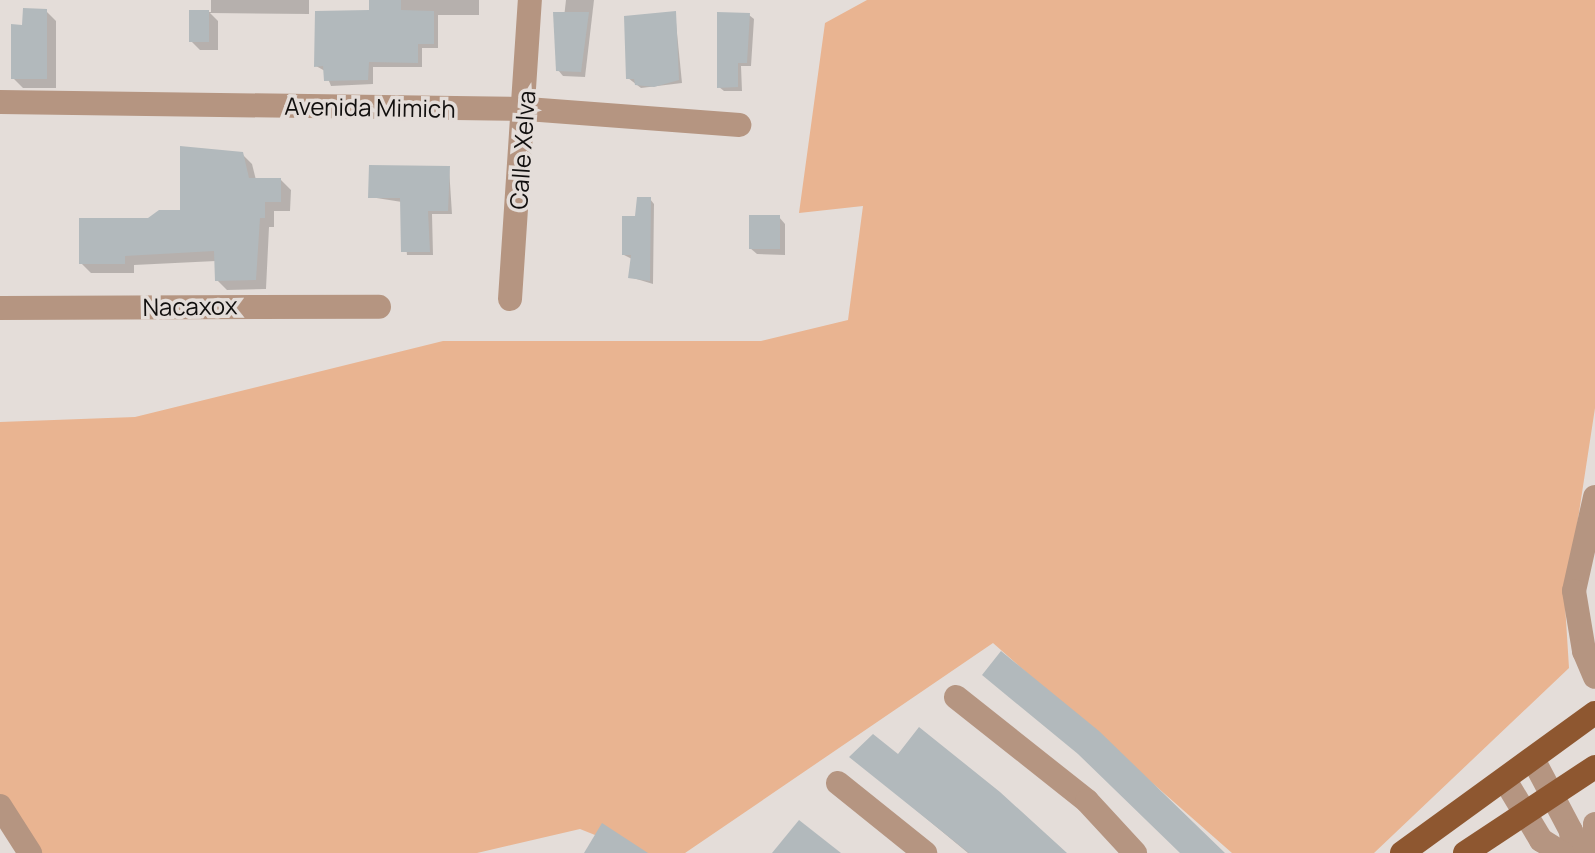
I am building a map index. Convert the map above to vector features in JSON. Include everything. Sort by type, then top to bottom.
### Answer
[{"type":"main road","points":[[1402,853],[1595,713]]},
{"type":"main road","points":[[1465,853],[1595,767]]},
{"type":"street","name":"Calle Xelva","points":[[510,299],[527,109],[530,0]]},
{"type":"street","name":"Avenida Mimich","points":[[0,102],[527,109],[739,125]]},
{"type":"street","name":"Nacaxox","points":[[0,308],[379,307]]},
{"type":"street","points":[[1595,497],[1574,591],[1584,651],[1595,677]]},
{"type":"street","points":[[956,697],[1087,801],[1135,853]]},
{"type":"street","points":[[1533,759],[1571,831],[1573,853]]},
{"type":"street","points":[[1505,780],[1541,840],[1562,853]]},
{"type":"street","points":[[838,783],[925,853]]},
{"type":"street","points":[[0,806],[30,853]]},
{"type":"street","points":[[1595,824],[1595,848]]},
{"type":"shaded area","points":[[867,0],[1595,0],[1595,408],[1565,604],[1569,668],[1374,853],[1232,853],[993,643],[685,853],[640,853],[580,829],[477,853],[30,853],[0,806],[0,422],[135,417],[443,341],[761,341],[848,320],[863,206],[799,213],[825,23]]},
{"type":"building","points":[[369,0],[401,0],[401,10],[434,11],[434,44],[418,44],[418,63],[369,62],[368,80],[324,81],[323,66],[314,67],[315,11],[369,10]]},
{"type":"building","points":[[23,8],[47,9],[47,79],[11,79],[11,24],[22,25]]},
{"type":"building","points":[[189,10],[209,10],[209,42],[189,42]]},
{"type":"building","points":[[676,11],[679,80],[654,87],[635,85],[634,79],[626,79],[624,16]]},
{"type":"building","points":[[553,12],[589,12],[581,72],[556,71]]},
{"type":"building","points":[[717,12],[750,13],[747,63],[738,63],[738,87],[717,88]]},
{"type":"building","points":[[180,146],[243,152],[249,178],[281,178],[281,202],[265,202],[265,218],[260,218],[256,280],[215,281],[214,251],[125,256],[125,264],[79,264],[79,218],[148,218],[159,210],[180,210]]},
{"type":"building","points":[[369,165],[450,166],[448,211],[428,211],[430,252],[401,252],[400,198],[368,198]]},
{"type":"building","points":[[637,197],[651,197],[650,281],[628,278],[631,255],[622,255],[622,216],[635,216]]},
{"type":"building","points":[[749,215],[780,215],[780,249],[749,249]]},
{"type":"building","points":[[1001,651],[1099,731],[1225,853],[1180,853],[1078,754],[982,675]]},
{"type":"building","points":[[919,727],[1000,792],[1067,853],[969,853],[849,757],[873,734],[898,754]]},
{"type":"building","points":[[799,820],[841,853],[772,853]]},
{"type":"building","points":[[602,823],[648,853],[584,853]]}]
